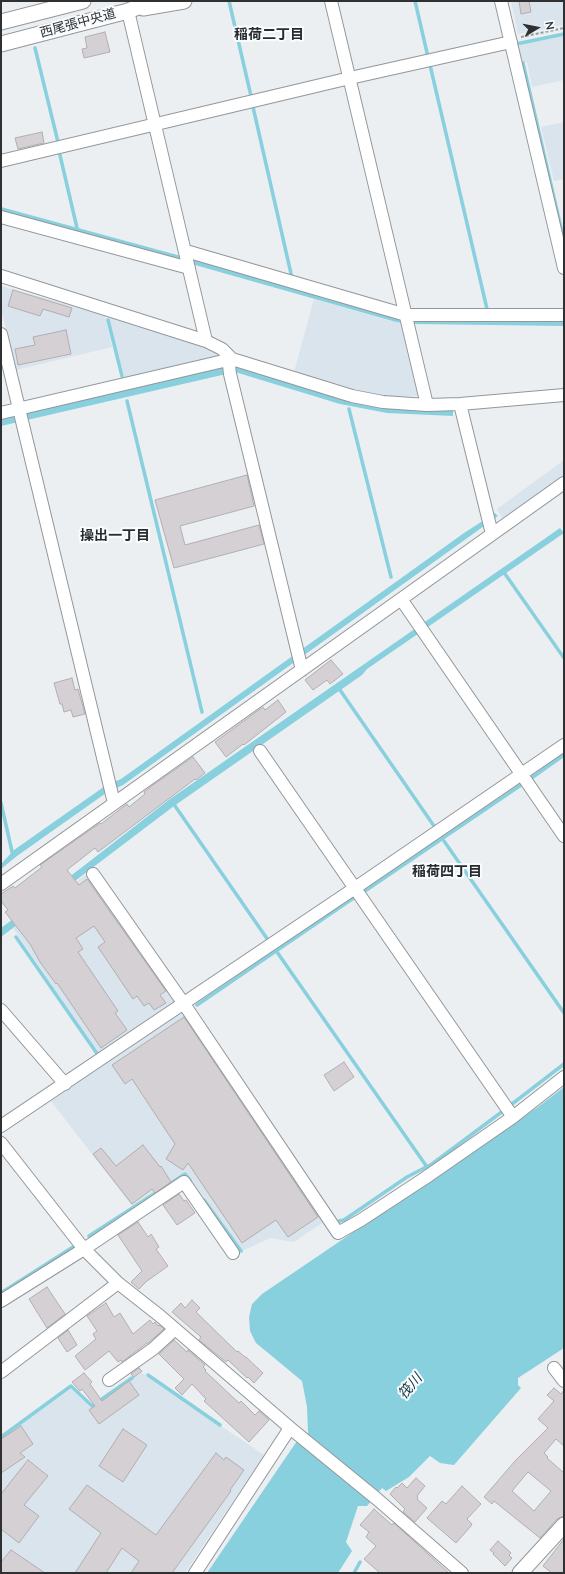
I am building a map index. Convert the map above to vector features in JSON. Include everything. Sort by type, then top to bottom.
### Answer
[{"type":"main road","name":"西尾張中央道","points":[[1,22],[83,1]]},
{"type":"main road","name":"西尾張中央道","points":[[1,44],[128,11],[153,1]]},
{"type":"main road","points":[[128,11],[184,1]]},
{"type":"main road","points":[[520,1573],[564,1525]]},
{"type":"street","points":[[332,1],[427,405]]},
{"type":"street","points":[[501,1],[564,268]]},
{"type":"street","points":[[128,11],[154,125],[188,259],[206,341]]},
{"type":"street","points":[[1,161],[510,41]]},
{"type":"street","points":[[1,217],[188,259],[407,319],[564,315]]},
{"type":"street","points":[[1,276],[206,341],[222,349],[230,366],[301,666]]},
{"type":"street","points":[[1,334],[113,799]]},
{"type":"street","points":[[1,413],[20,415],[230,366],[352,396],[383,402],[427,405],[460,404],[564,395]]},
{"type":"street","points":[[460,404],[490,524]]},
{"type":"street","points":[[1,884],[113,799],[301,666],[401,599],[490,524],[564,483]]},
{"type":"street","points":[[401,599],[564,836]]},
{"type":"street","points":[[1,1126],[184,1004],[564,745]]},
{"type":"street","points":[[260,751],[514,1117]]},
{"type":"street","points":[[93,874],[184,1004],[338,1233],[361,1220],[425,1178],[514,1117],[564,1077]]},
{"type":"street","points":[[1,1010],[65,1084]]},
{"type":"street","points":[[1,1143],[84,1249],[118,1283],[377,1499],[462,1573]]},
{"type":"street","points":[[1,1301],[84,1249],[184,1182],[233,1253]]},
{"type":"street","points":[[1,1372],[118,1283]]},
{"type":"street","points":[[109,1380],[153,1349],[175,1329]]},
{"type":"street","points":[[554,1368],[564,1381]]},
{"type":"street","points":[[195,1573],[293,1430]]},
{"type":"path","points":[[510,41],[564,28]]},
{"type":"shaded area","points":[[511,1],[564,1],[564,25],[518,34]]},
{"type":"shaded area","points":[[564,35],[564,80],[532,87],[527,62],[520,63],[516,46]]},
{"type":"shaded area","points":[[564,122],[564,179],[554,181],[541,127]]},
{"type":"shaded area","points":[[1,286],[105,315],[112,347],[16,370],[1,309]]},
{"type":"shaded area","points":[[314,299],[387,320],[403,323],[422,396],[391,397],[354,389],[294,372]]},
{"type":"shaded area","points":[[108,316],[207,346],[218,353],[219,357],[125,379]]},
{"type":"shaded area","points":[[564,460],[564,476],[503,520],[497,509]]},
{"type":"shaded area","points":[[88,873],[177,1003],[173,1004],[172,1002],[98,1053],[13,928]]},
{"type":"shaded area","points":[[180,1011],[184,1011],[325,1221],[294,1242],[270,1238],[242,1251],[185,1172],[132,1206],[51,1101]]},
{"type":"shaded area","points":[[141,1372],[264,1455],[185,1573],[1,1573],[1,1438],[71,1389],[91,1408]]},
{"type":"water","points":[[1,207],[181,256],[193,257],[396,317],[564,320],[564,326],[414,324],[396,322],[195,265],[1,213]]},
{"type":"water","points":[[233,365],[351,401],[453,410],[453,416],[387,413],[340,404],[235,372],[1,426],[1,418]]},
{"type":"water","points":[[495,513],[498,516],[123,785],[106,793],[1,869],[1,864],[14,850],[105,786],[121,779],[464,533]]},
{"type":"water","points":[[560,528],[564,533],[367,669],[362,675],[174,806],[1,937],[1,928],[170,799]]},
{"type":"water","name":"筏川","points":[[564,1087],[564,1348],[518,1378],[518,1385],[521,1388],[454,1465],[440,1463],[430,1456],[409,1477],[386,1491],[382,1488],[367,1506],[358,1506],[346,1542],[352,1551],[338,1573],[207,1573],[297,1441],[308,1433],[307,1407],[302,1381],[256,1343],[250,1331],[249,1317],[252,1304],[262,1294],[538,1107]]},
{"type":"building","points":[[519,1],[529,1],[531,12],[521,14]]},
{"type":"building","points":[[105,32],[110,52],[84,58],[82,49],[87,48],[85,37]]},
{"type":"building","points":[[42,132],[44,143],[18,149],[15,138]]},
{"type":"building","points":[[13,290],[72,308],[69,317],[43,309],[40,316],[8,306]]},
{"type":"building","points":[[66,330],[71,354],[18,365],[15,349],[35,345],[33,337]]},
{"type":"building","points":[[247,475],[254,506],[180,526],[185,545],[259,525],[264,544],[174,568],[155,500]]},
{"type":"building","points":[[331,660],[343,674],[330,684],[327,680],[313,690],[305,680]]},
{"type":"building","points":[[72,678],[75,690],[78,689],[85,714],[73,717],[71,710],[64,712],[54,683]]},
{"type":"building","points":[[278,700],[286,712],[226,757],[215,742],[263,707],[265,710]]},
{"type":"building","points":[[193,757],[205,773],[98,852],[95,848],[67,870],[79,885],[87,879],[166,991],[160,995],[166,1003],[154,1010],[149,1003],[144,1006],[137,996],[133,999],[98,947],[105,942],[94,926],[76,938],[83,949],[78,952],[118,1011],[115,1013],[127,1030],[101,1048],[57,983],[56,984],[40,962],[30,944],[5,912],[8,910],[1,901],[1,894],[13,886],[15,888],[42,867],[40,865],[100,823],[101,824],[127,804],[129,807],[145,794],[144,792]]},
{"type":"building","points":[[184,1017],[318,1217],[288,1237],[276,1220],[242,1243],[188,1163],[183,1170],[166,1159],[175,1144],[132,1079],[125,1084],[112,1065]]},
{"type":"building","points":[[344,1062],[354,1077],[334,1091],[324,1075]]},
{"type":"building","points":[[143,1145],[160,1167],[161,1166],[171,1182],[155,1193],[152,1189],[132,1204],[93,1154],[101,1148],[116,1166]]},
{"type":"building","points":[[179,1194],[184,1201],[186,1200],[195,1213],[177,1225],[163,1205]]},
{"type":"building","points":[[138,1222],[148,1237],[151,1234],[159,1247],[156,1249],[168,1266],[147,1281],[139,1289],[131,1282],[142,1271],[118,1235]]},
{"type":"building","points":[[47,1287],[65,1314],[47,1328],[29,1299]]},
{"type":"building","points":[[192,1300],[200,1308],[196,1312],[237,1352],[238,1351],[246,1357],[263,1373],[254,1383],[228,1360],[226,1362],[199,1340],[201,1337],[172,1312],[181,1303],[185,1308]]},
{"type":"building","points":[[106,1303],[114,1317],[120,1313],[133,1334],[150,1320],[153,1324],[155,1322],[158,1326],[159,1325],[164,1329],[122,1362],[121,1360],[118,1362],[109,1351],[85,1370],[75,1356],[96,1339],[93,1334],[97,1331],[87,1316]]},
{"type":"building","points":[[68,1330],[77,1345],[67,1352],[58,1338]]},
{"type":"building","points":[[174,1340],[205,1365],[203,1367],[206,1370],[205,1371],[239,1403],[241,1401],[255,1415],[259,1411],[269,1420],[249,1442],[204,1401],[206,1399],[192,1384],[182,1395],[175,1388],[184,1379],[159,1354]]},
{"type":"building","points":[[139,1368],[142,1371],[134,1377],[131,1374]]},
{"type":"building","points":[[84,1373],[92,1382],[90,1384],[102,1401],[129,1381],[139,1395],[99,1424],[89,1410],[95,1406],[82,1389],[80,1391],[72,1382]]},
{"type":"building","points":[[554,1388],[561,1394],[564,1390],[564,1446],[556,1439],[544,1453],[548,1457],[547,1458],[564,1473],[564,1516],[557,1519],[540,1538],[494,1501],[492,1504],[484,1497],[515,1461],[548,1428],[538,1419],[554,1401],[547,1395]],"holes":[[[528,1472],[551,1491],[534,1511],[512,1491]]]},
{"type":"building","points":[[21,1426],[33,1444],[20,1453],[25,1457],[1,1473],[1,1439]]},
{"type":"building","points":[[123,1429],[147,1445],[123,1482],[99,1466]]},
{"type":"building","points":[[216,1453],[224,1460],[226,1457],[244,1470],[230,1490],[231,1491],[172,1573],[131,1573],[139,1561],[122,1548],[106,1573],[75,1573],[101,1533],[69,1509],[87,1485],[156,1535]]},
{"type":"building","points":[[28,1460],[48,1476],[24,1505],[39,1516],[19,1543],[1,1529],[1,1494]]},
{"type":"building","points":[[416,1478],[425,1486],[417,1496],[417,1499],[427,1508],[415,1522],[403,1512],[405,1509],[390,1494],[402,1483],[407,1488]]},
{"type":"building","points":[[462,1486],[481,1504],[467,1519],[472,1524],[456,1543],[427,1518],[442,1501],[446,1504]]},
{"type":"building","points":[[374,1509],[392,1525],[394,1523],[449,1573],[380,1573],[364,1559],[376,1546],[366,1537],[369,1532],[360,1525]]},
{"type":"building","points":[[564,1539],[564,1573],[552,1573],[543,1566]]},
{"type":"building","points":[[498,1541],[511,1553],[509,1555],[512,1558],[505,1566],[490,1550]]},
{"type":"building","points":[[11,1550],[45,1573],[1,1573],[1,1562]]},
{"type":"waterway","points":[[229,1],[251,96]]},
{"type":"waterway","points":[[415,1],[428,57]]},
{"type":"waterway","points":[[516,44],[564,34]]},
{"type":"waterway","points":[[35,48],[58,142]]},
{"type":"waterway","points":[[523,63],[564,241]]},
{"type":"waterway","points":[[430,65],[487,309]]},
{"type":"waterway","points":[[253,107],[292,278]]},
{"type":"waterway","points":[[59,151],[77,228]]},
{"type":"waterway","points":[[108,320],[122,376]]},
{"type":"waterway","points":[[127,401],[202,712]]},
{"type":"waterway","points":[[349,409],[391,577]]},
{"type":"waterway","points":[[503,571],[564,658]]},
{"type":"waterway","points":[[340,690],[434,826]]},
{"type":"waterway","points":[[530,779],[564,755]]},
{"type":"waterway","points":[[362,893],[521,785]]},
{"type":"waterway","points":[[1,803],[13,856]]},
{"type":"waterway","points":[[173,803],[268,940]]},
{"type":"waterway","points":[[444,841],[564,1013]]},
{"type":"waterway","points":[[197,1005],[355,897]]},
{"type":"waterway","points":[[16,937],[98,1055],[100,1053]]},
{"type":"waterway","points":[[277,952],[427,1167]]},
{"type":"waterway","points":[[512,1104],[564,1064]]},
{"type":"waterway","points":[[339,1221],[344,1220],[407,1177],[432,1164],[503,1111]]},
{"type":"waterway","points":[[89,1236],[185,1174],[190,1180]]},
{"type":"waterway","points":[[204,1200],[241,1251]]},
{"type":"waterway","points":[[1,1293],[73,1247]]},
{"type":"waterway","points":[[148,1375],[220,1425]]},
{"type":"waterway","points":[[1,1437],[71,1386],[92,1406],[132,1378]]},
{"type":"waterway","points":[[354,1573],[360,1562]]},
{"type":"district","name":"稲荷二丁目","points":[[269,36]]},
{"type":"district","name":"操出一丁目","points":[[115,537]]},
{"type":"district","name":"稲荷四丁目","points":[[447,873]]}]
